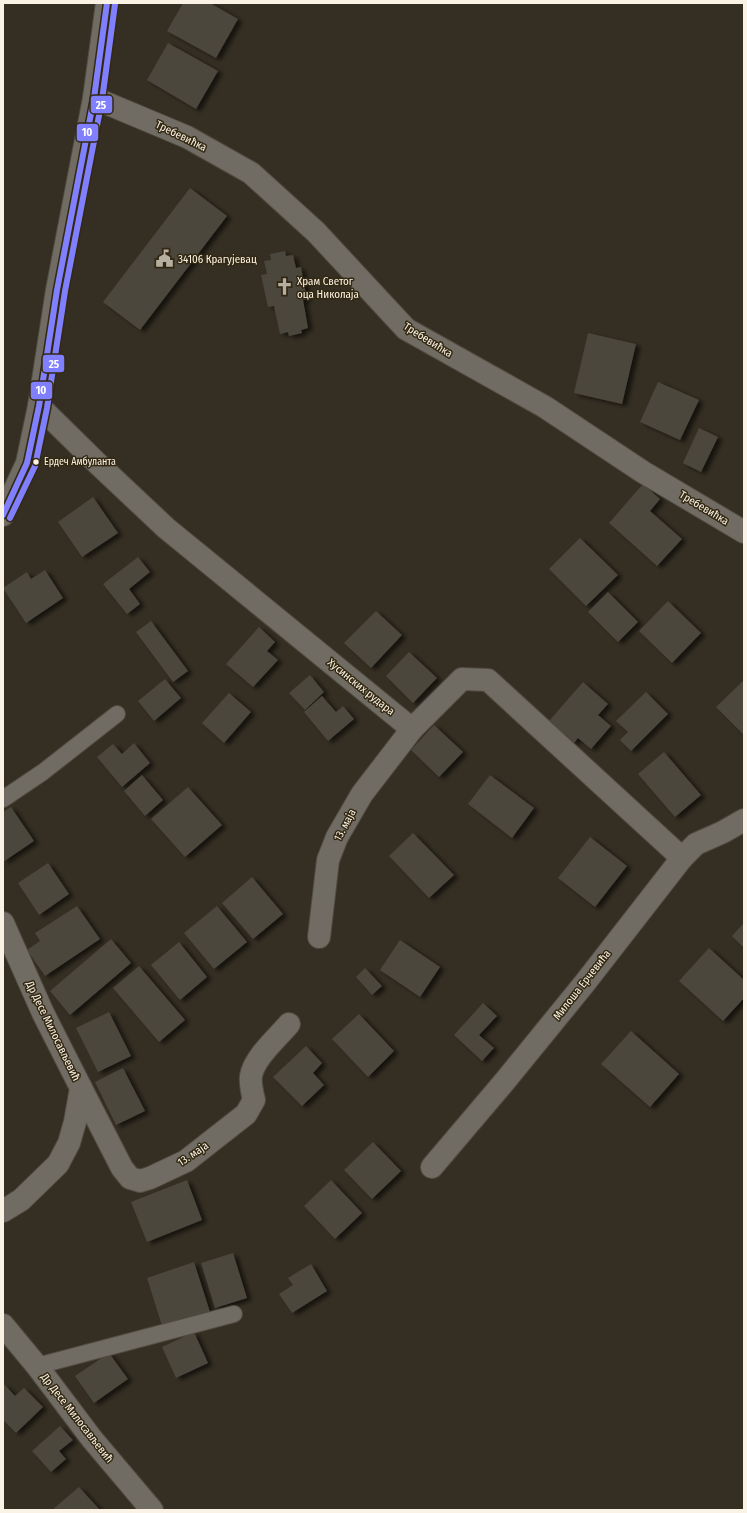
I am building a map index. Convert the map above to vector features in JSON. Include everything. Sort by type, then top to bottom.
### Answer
[{"type":"street","points":[[3,515],[27,463],[40,406],[57,290],[94,98],[107,3]]},
{"type":"street","name":"Требевићка","points":[[94,98],[187,137],[251,173],[316,232],[406,329],[545,407],[643,472],[744,532]]},
{"type":"street","name":"Хусинских рудара","points":[[40,406],[166,528],[412,729]]},
{"type":"street","points":[[412,729],[462,679],[488,680],[682,858]]},
{"type":"street","name":"13. маја","points":[[319,937],[328,860],[337,837],[362,794],[412,729]]},
{"type":"street","name":"Милоша Ерчевића","points":[[432,1167],[510,1075],[584,984],[682,858],[696,844],[723,832],[744,820]]},
{"type":"street","name":"Др Десе Милосављевић","points":[[3,923],[43,1013],[81,1088],[75,1122],[69,1143],[58,1164],[21,1200],[3,1211]]},
{"type":"street","name":"13. маја","points":[[81,1088],[122,1168],[130,1178],[140,1182],[186,1161],[246,1114],[254,1100],[251,1088],[251,1077],[254,1065],[289,1024]]},
{"type":"street","name":"Др Десе Милосављевић","points":[[3,1325],[37,1366],[92,1439],[152,1510]]},
{"type":"lane","points":[[3,799],[43,772],[117,714]]},
{"type":"lane","points":[[37,1366],[234,1314]]},
{"type":"building","points":[[183,3],[210,3],[238,19],[216,58],[167,31]]},
{"type":"building","points":[[168,43],[218,71],[196,109],[147,80]]},
{"type":"building","name":"34106 Крагујевац","points":[[190,188],[227,216],[140,330],[103,302]]},
{"type":"building","name":"Храм Светог оца Николаја","points":[[285,251],[286,256],[293,255],[296,268],[301,267],[307,299],[303,300],[308,328],[301,330],[302,333],[289,336],[288,332],[280,334],[274,306],[268,307],[261,275],[267,274],[264,261],[271,260],[270,254]]},
{"type":"building","points":[[588,333],[636,344],[622,404],[574,393]]},
{"type":"building","points":[[658,382],[699,400],[680,440],[640,422]]},
{"type":"building","points":[[699,428],[718,437],[701,472],[683,463]]},
{"type":"building","points":[[643,484],[660,499],[650,511],[682,539],[657,566],[609,523]]},
{"type":"building","points":[[93,497],[118,533],[82,557],[58,522]]},
{"type":"building","points":[[580,538],[618,575],[586,606],[549,569]]},
{"type":"building","points":[[138,557],[150,572],[129,589],[140,604],[127,614],[103,584]]},
{"type":"building","points":[[45,570],[63,598],[26,623],[3,588],[27,572],[31,579]]},
{"type":"building","points":[[608,592],[638,622],[618,642],[588,612]]},
{"type":"building","points":[[668,601],[701,633],[672,663],[639,631]]},
{"type":"building","points":[[376,611],[402,635],[371,668],[344,643]]},
{"type":"building","points":[[151,621],[188,671],[173,682],[136,632]]},
{"type":"building","points":[[259,627],[275,642],[267,651],[278,660],[253,687],[226,664]]},
{"type":"building","points":[[409,652],[437,678],[413,703],[386,676]]},
{"type":"building","points":[[310,675],[324,692],[305,710],[289,693]]},
{"type":"building","points":[[165,679],[181,698],[154,721],[138,701]]},
{"type":"building","points":[[744,680],[744,735],[716,707]]},
{"type":"building","points":[[583,682],[608,704],[598,715],[611,726],[591,749],[578,738],[574,743],[549,721]]},
{"type":"building","points":[[646,692],[668,714],[631,751],[620,740],[628,732],[616,721]]},
{"type":"building","points":[[229,693],[251,712],[224,743],[202,723]]},
{"type":"building","points":[[322,696],[336,712],[343,706],[354,719],[328,741],[304,712]]},
{"type":"building","points":[[434,725],[463,752],[439,777],[411,750]]},
{"type":"building","points":[[134,743],[150,763],[122,787],[97,757],[113,744],[122,754]]},
{"type":"building","points":[[664,752],[701,795],[675,817],[638,774]]},
{"type":"building","points":[[142,775],[163,800],[145,816],[124,791]]},
{"type":"building","points":[[490,775],[534,808],[512,838],[468,804]]},
{"type":"building","points":[[188,787],[222,825],[185,857],[151,819]]},
{"type":"building","points":[[11,807],[34,841],[3,862],[3,812]]},
{"type":"building","points":[[413,833],[454,875],[429,898],[389,856]]},
{"type":"building","points":[[590,837],[627,866],[595,907],[558,878]]},
{"type":"building","points":[[48,863],[69,894],[39,915],[18,883]]},
{"type":"building","points":[[252,877],[283,914],[253,939],[222,903]]},
{"type":"building","points":[[77,906],[100,939],[45,976],[27,950],[40,941],[35,933]]},
{"type":"building","points":[[217,906],[247,942],[214,969],[184,933]]},
{"type":"building","points":[[744,923],[744,948],[732,936]]},
{"type":"building","points":[[111,939],[131,963],[70,1015],[50,991]]},
{"type":"building","points":[[400,940],[440,967],[420,997],[380,970]]},
{"type":"building","points":[[179,942],[207,977],[180,1000],[151,965]]},
{"type":"building","points":[[709,948],[744,980],[744,998],[723,1021],[679,981]]},
{"type":"building","points":[[139,966],[185,1020],[159,1042],[113,988]]},
{"type":"building","points":[[365,968],[382,986],[372,995],[356,977]]},
{"type":"building","points":[[483,1003],[497,1016],[479,1035],[494,1048],[482,1061],[454,1035]]},
{"type":"building","points":[[109,1012],[131,1056],[98,1072],[76,1028]]},
{"type":"building","points":[[359,1014],[394,1051],[368,1077],[332,1039]]},
{"type":"building","points":[[631,1031],[679,1074],[650,1107],[601,1064]]},
{"type":"building","points":[[306,1046],[322,1063],[313,1073],[324,1085],[302,1106],[273,1077]]},
{"type":"building","points":[[123,1068],[145,1111],[116,1125],[95,1082]]},
{"type":"building","points":[[373,1142],[401,1171],[372,1199],[344,1170]]},
{"type":"building","points":[[187,1180],[202,1220],[147,1242],[131,1202]]},
{"type":"building","points":[[331,1180],[362,1213],[335,1239],[304,1206]]},
{"type":"building","points":[[233,1253],[247,1298],[215,1308],[201,1263]]},
{"type":"building","points":[[194,1262],[210,1312],[163,1329],[147,1278]]},
{"type":"building","points":[[311,1264],[327,1291],[292,1313],[279,1294],[293,1285],[288,1278]]},
{"type":"building","points":[[194,1332],[208,1363],[176,1378],[162,1347]]},
{"type":"building","points":[[109,1353],[128,1379],[94,1403],[75,1376]]},
{"type":"building","points":[[3,1383],[15,1396],[24,1388],[43,1407],[16,1433],[3,1420]]},
{"type":"building","points":[[60,1426],[73,1440],[59,1451],[66,1459],[51,1472],[32,1451]]},
{"type":"building","points":[[79,1487],[100,1510],[52,1510]]},
{"type":"transit line","name":"10","points":[[3,515],[27,463],[39,406],[57,290],[94,98],[107,3]]},
{"type":"transit line","name":"25","points":[[10,518],[35,466],[47,408],[65,291],[102,100],[115,4]]},
{"type":"place","name":"34106 Крагујевац","points":[[165,259]]},
{"type":"place","name":"Храм Светог оца Николаја","points":[[284,287]]},
{"type":"place","name":"Ердеч Амбуланта","points":[[36,462]]}]
